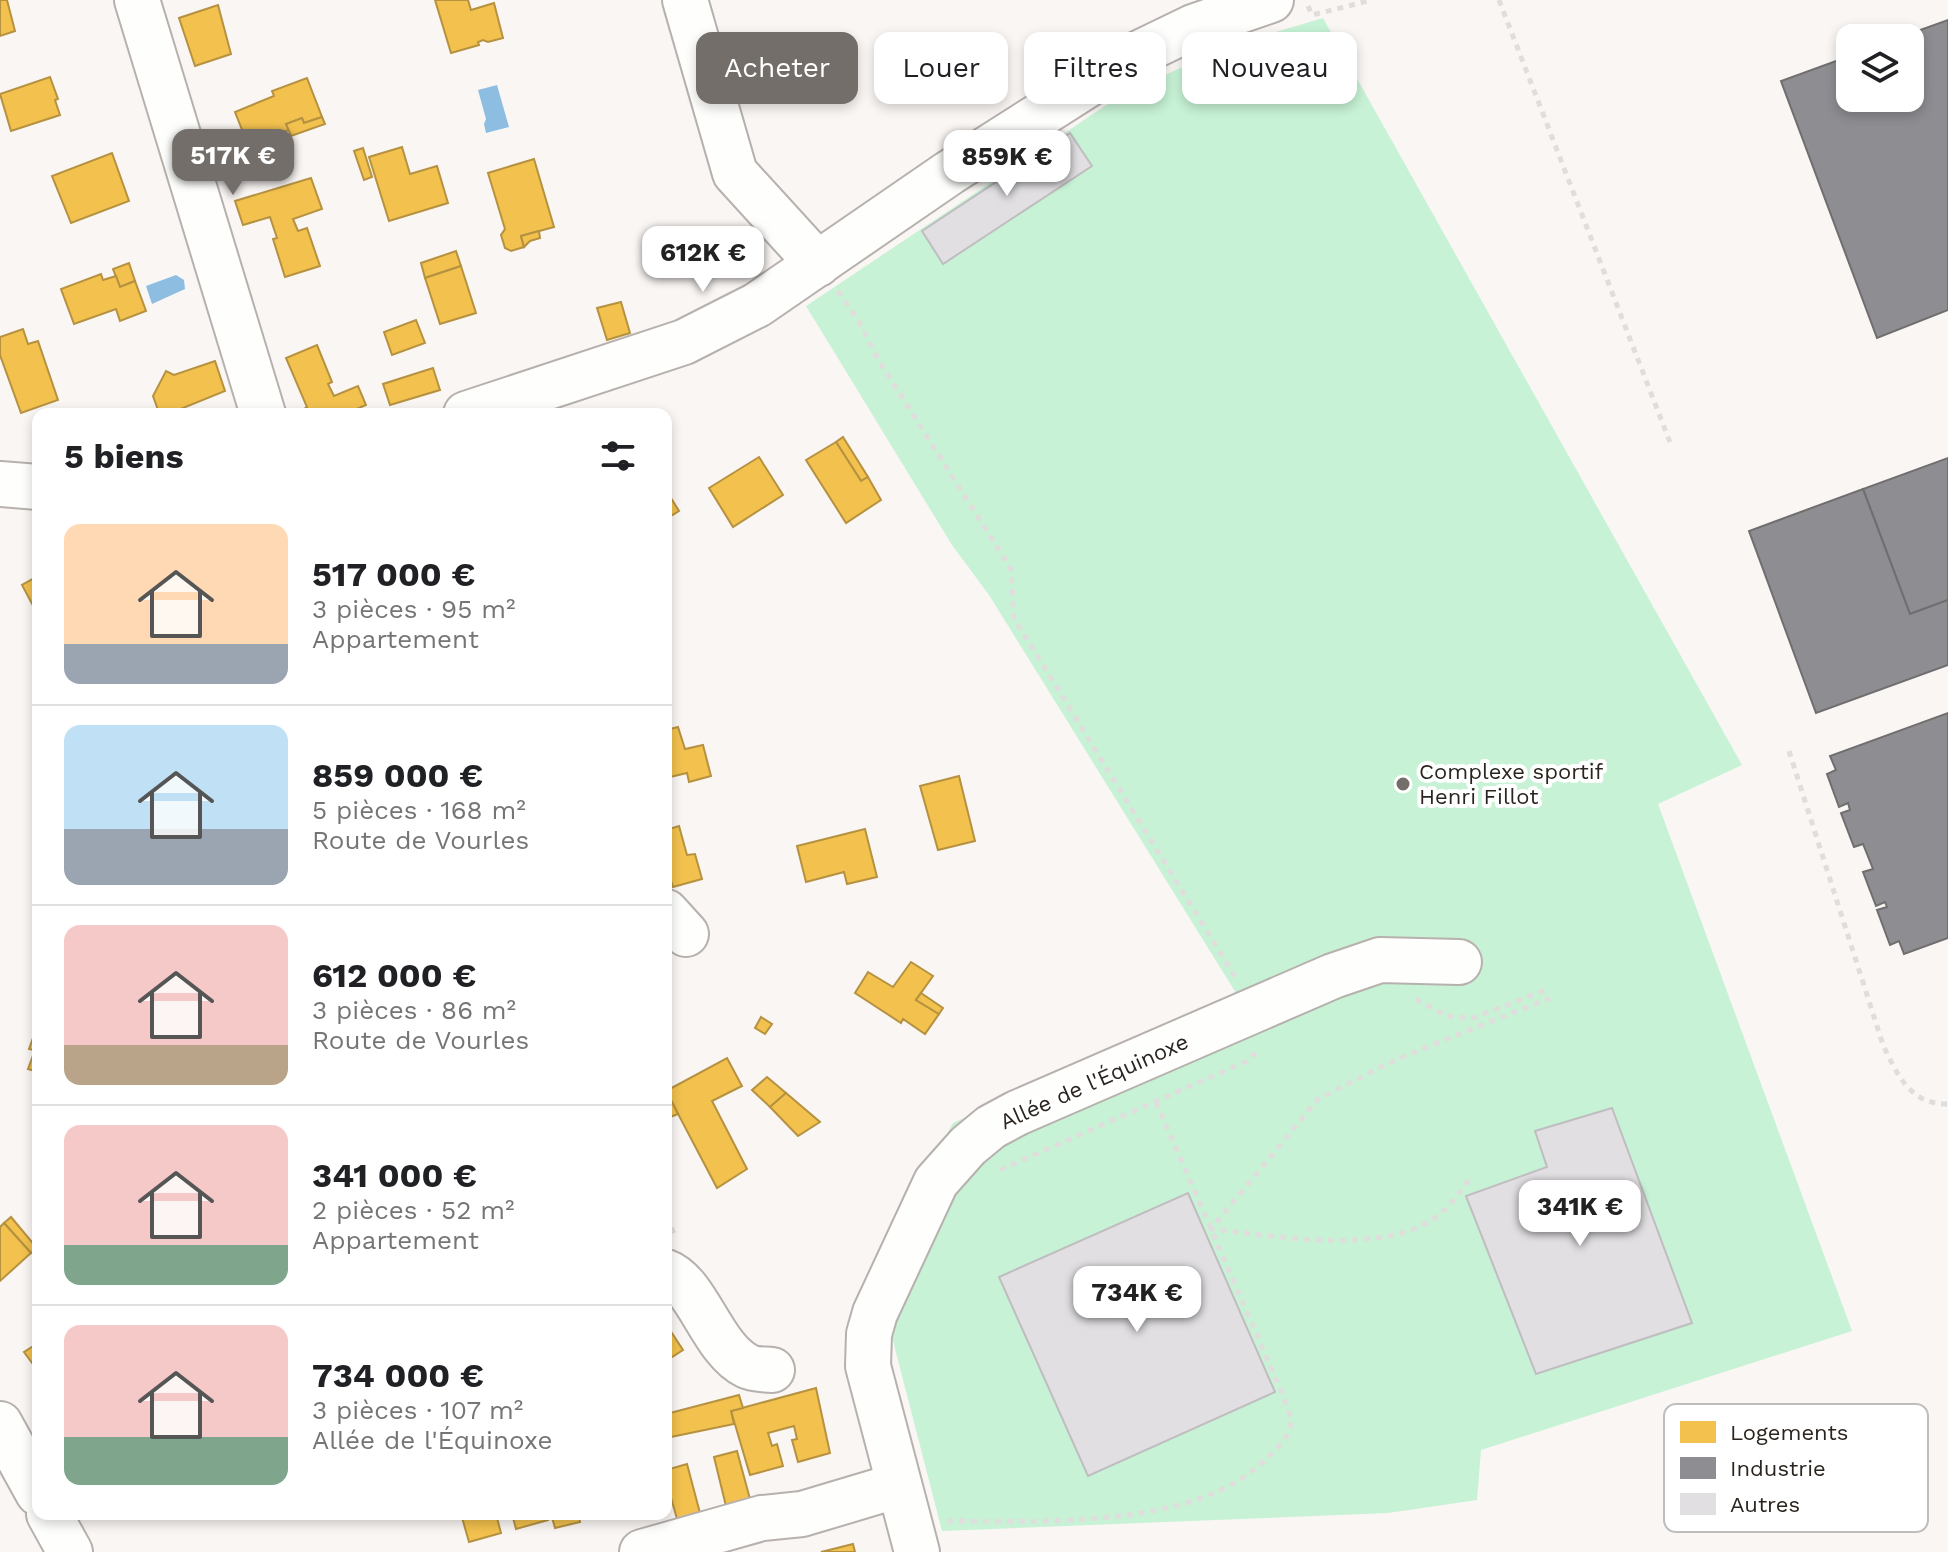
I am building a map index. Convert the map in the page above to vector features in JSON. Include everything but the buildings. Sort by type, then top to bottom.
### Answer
[{"type":"street","points":[[137,0],[261,408]]},
{"type":"street","points":[[685,0],[735,173],[818,264]]},
{"type":"street","points":[[484,408],[684,342],[757,305],[949,173],[1133,56],[1193,27],[1271,0]]},
{"type":"street","points":[[0,484],[32,487]]},
{"type":"street","name":"Allée de l'Équinoxe","points":[[914,1540],[868,1366],[869,1334],[881,1300],[942,1174],[968,1146],[1002,1121],[1252,1010],[1380,960],[1459,962]]},
{"type":"street","points":[[672,1275],[692,1297],[724,1348],[748,1367],[772,1370]]},
{"type":"street","points":[[0,1424],[32,1482]]},
{"type":"street","points":[[642,1552],[762,1518],[802,1514],[899,1485]]},
{"type":"street","points":[[52,1520],[70,1552]]},
{"type":"path","points":[[1306,0],[1312,15],[1372,0]]},
{"type":"path","points":[[1499,0],[1671,445]]},
{"type":"path","points":[[818,264],[858,320],[879,361],[1011,569],[1014,618],[1243,989],[1268,1044],[1247,1061],[994,1173]]},
{"type":"path","points":[[1789,751],[1883,1045],[1903,1085],[1936,1104],[1948,1104]]},
{"type":"path","points":[[1413,997],[1446,1016],[1473,1018],[1548,989]]},
{"type":"path","points":[[1211,1229],[1318,1099],[1397,1059],[1550,998]]},
{"type":"path","points":[[914,1540],[930,1523],[1096,1517],[1165,1510],[1205,1498],[1238,1481],[1284,1441],[1291,1422],[1282,1393],[1156,1101]]},
{"type":"path","points":[[1211,1229],[1357,1240],[1392,1237],[1435,1218],[1469,1180]]},
{"type":"green space","name":"Complexe sportif Henri Fillot","points":[[1323,18],[1331,32],[1276,32]]},
{"type":"green space","name":"Complexe sportif Henri Fillot","points":[[1182,67],[1182,104],[1357,104],[1357,79],[1742,765],[1658,804],[1852,1331],[1481,1450],[1477,1500],[1388,1513],[942,1531],[874,1267],[953,1123],[1236,993],[989,595],[952,545],[806,306],[1108,104],[1166,104],[1166,75]]},
{"type":"water","points":[[497,85],[509,127],[486,133],[486,119],[478,90]]},
{"type":"water","points":[[176,275],[184,280],[185,289],[152,304],[146,286]]},
{"type":"place","name":"Complexe sportif Henri Fillot","points":[[1403,784]]}]
